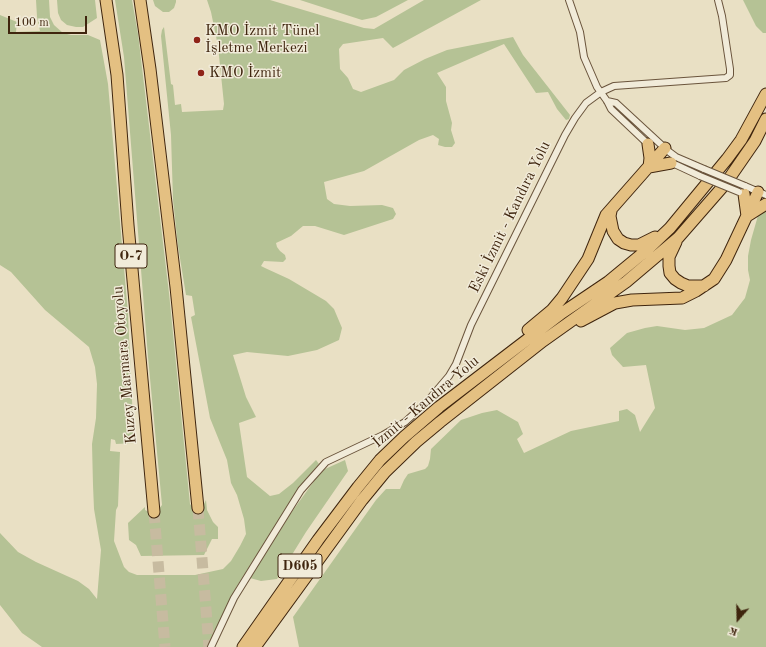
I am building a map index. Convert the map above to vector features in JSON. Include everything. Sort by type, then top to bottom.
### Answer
[{"type":"highway","name":"Kuzey Marmara Otoyolu","points":[[106,0],[117,75],[128,225],[154,512]]},
{"type":"highway","points":[[140,0],[150,69],[176,287],[198,508]]},
{"type":"highway","points":[[504,357],[562,313],[608,282],[648,249],[670,228],[741,140],[766,94]]},
{"type":"highway","points":[[256,647],[362,500],[385,472],[416,442],[543,340],[626,282],[678,238],[726,183],[755,140],[766,119]]},
{"type":"highway","points":[[648,144],[650,158],[649,167]]},
{"type":"highway","points":[[504,357],[524,333],[552,310],[562,298],[588,259],[606,215],[662,151]]},
{"type":"highway","points":[[649,167],[671,163]]},
{"type":"highway","points":[[743,191],[747,216]]},
{"type":"highway","points":[[543,340],[615,303],[632,300],[682,298],[696,292],[714,279],[721,269],[747,216],[762,198]]},
{"type":"highway","points":[[612,208],[610,216],[612,231],[624,243],[639,245],[646,243],[670,228]]},
{"type":"highway","points":[[678,238],[669,256],[670,273],[681,283],[697,286],[706,285]]},
{"type":"highway","name":"İzmit - Kandıra Yolu","points":[[243,647],[318,540],[380,460],[439,407],[504,357]]},
{"type":"street","points":[[569,0],[580,32],[584,58],[597,87],[608,101],[611,109],[648,144],[704,169],[743,191]]},
{"type":"street","name":"Eski İzmit - Kandıra Yolu","points":[[211,647],[234,598],[301,490],[326,462],[383,435],[405,422],[426,403],[449,376],[456,364],[471,325],[565,134],[586,103],[601,92],[614,86],[726,78],[730,75],[718,0]]},
{"type":"street","points":[[608,101],[616,104],[662,151],[671,163],[700,176],[762,198]]},
{"type":"green space","points":[[36,0],[49,0],[50,17],[54,25],[63,33],[71,35],[88,35],[100,40],[108,84],[128,314],[134,443],[116,444],[115,440],[111,439],[110,451],[120,452],[118,506],[116,510],[114,541],[124,567],[129,572],[137,575],[195,575],[223,569],[231,561],[246,534],[244,519],[237,495],[231,483],[227,460],[210,418],[191,317],[195,315],[192,296],[186,295],[178,246],[173,200],[171,135],[161,36],[164,27],[175,105],[181,104],[182,112],[223,110],[224,104],[218,46],[207,0],[270,0],[364,28],[374,29],[424,0],[481,0],[393,48],[383,38],[343,44],[339,49],[340,69],[348,78],[353,89],[361,92],[394,80],[404,70],[447,50],[513,37],[523,55],[570,115],[569,119],[566,120],[557,109],[548,92],[536,93],[504,44],[437,73],[446,87],[446,101],[452,123],[451,130],[455,143],[452,147],[438,145],[439,139],[433,135],[419,140],[364,171],[324,182],[327,199],[334,204],[350,206],[382,205],[393,208],[396,214],[393,219],[344,235],[315,226],[303,226],[291,236],[276,243],[280,251],[285,255],[286,259],[283,262],[264,261],[261,266],[289,279],[326,301],[334,309],[342,328],[339,340],[317,350],[288,356],[247,352],[233,355],[246,397],[256,417],[239,423],[247,477],[270,496],[279,494],[293,483],[316,460],[319,464],[302,484],[237,586],[208,647],[42,647],[22,633],[0,605],[0,533],[18,552],[78,581],[89,589],[97,599],[101,550],[94,509],[92,444],[96,418],[97,384],[95,367],[89,347],[45,310],[11,272],[0,265],[0,15],[17,22],[16,32],[40,31]]},
{"type":"green space","points":[[57,0],[95,0],[97,18],[83,27],[67,25],[61,20],[58,13]]},
{"type":"green space","points":[[115,0],[132,0],[138,34],[169,293],[190,504],[193,508],[198,508],[203,506],[206,500],[207,510],[213,522],[218,527],[218,539],[212,539],[204,555],[141,556],[136,545],[129,540],[128,523],[145,507],[145,510],[149,512],[158,510],[162,505],[148,357],[124,57]]},
{"type":"green space","points":[[153,0],[176,0],[176,2],[174,8],[169,12],[163,12],[155,6]]},
{"type":"green space","points":[[300,0],[408,0],[376,17],[362,20]]},
{"type":"green space","points":[[743,0],[766,0],[766,33],[763,33],[756,26]]},
{"type":"green space","points":[[766,210],[766,647],[299,647],[293,617],[376,500],[386,489],[400,489],[408,474],[425,469],[428,466],[431,449],[461,420],[497,410],[518,422],[523,434],[517,439],[524,453],[571,431],[619,421],[619,411],[627,409],[635,415],[640,432],[655,408],[646,365],[623,367],[612,355],[610,348],[627,333],[645,328],[657,326],[685,330],[704,328],[732,315],[745,298],[750,280],[748,256],[751,240],[759,212]]},
{"type":"green space","points":[[345,460],[348,471],[306,532],[277,579],[261,581],[250,578],[291,513],[317,477],[325,469]]},
{"type":"tunnel","points":[[198,508],[209,647]]},
{"type":"tunnel","points":[[154,512],[165,647]]},
{"type":"place","name":"KMO İzmit Tünel İşletme Merkezi","points":[[197,40]]},
{"type":"place","name":"KMO İzmit","points":[[201,73]]}]
